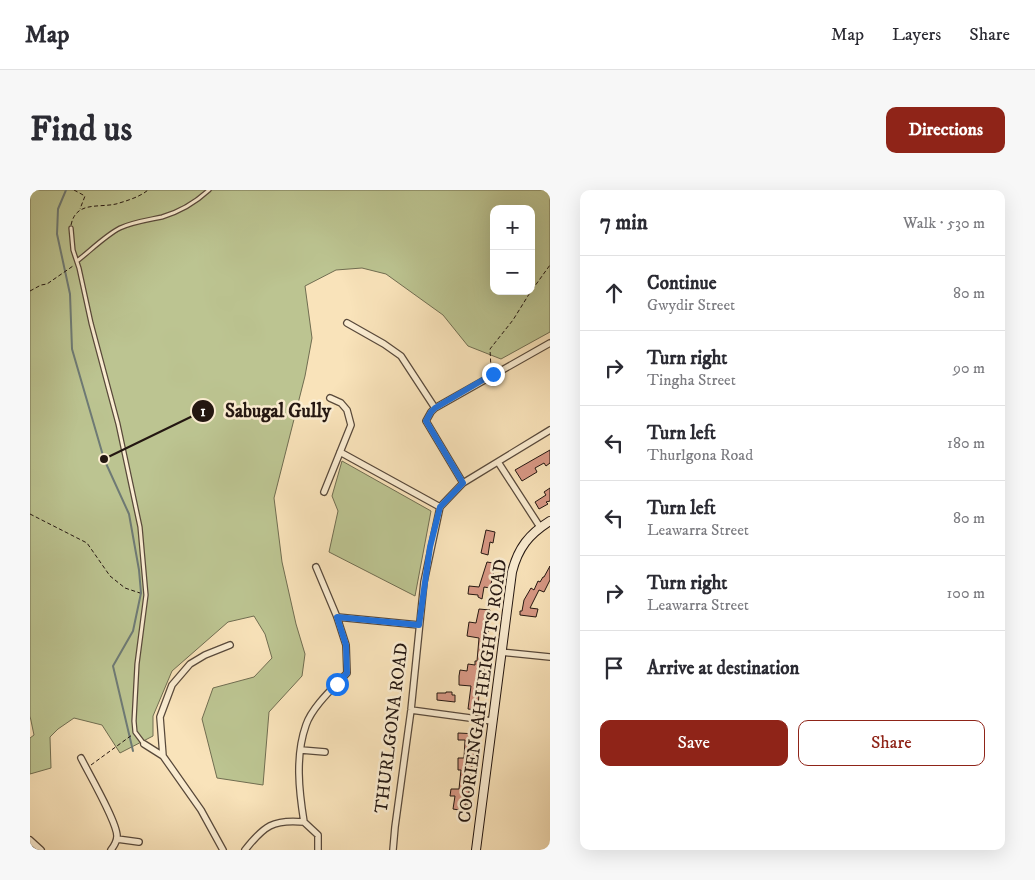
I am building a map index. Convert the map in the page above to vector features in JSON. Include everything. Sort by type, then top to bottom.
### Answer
[{"type":"street","points":[[348,323],[401,356],[435,408]]},
{"type":"street","points":[[463,483],[426,421],[431,412],[493,374],[550,343]]},
{"type":"street","points":[[324,492],[351,425],[347,410],[341,403],[330,398]]},
{"type":"street","points":[[340,452],[440,507],[463,483],[550,430]]},
{"type":"street","points":[[498,462],[540,527]]},
{"type":"street","name":"THURLGONA ROAD","points":[[393,850],[411,710],[419,625],[429,556],[440,507]]},
{"type":"street","name":"COORIENGAH HEIGHTS ROAD","points":[[476,850],[509,586],[514,561],[523,544],[540,527],[550,521]]},
{"type":"street","points":[[304,822],[298,783],[306,724],[318,705],[347,673],[346,645],[337,617],[316,567]]},
{"type":"street","points":[[337,617],[419,625]]},
{"type":"street","points":[[163,756],[160,718],[172,685],[190,664],[205,655],[230,645]]},
{"type":"street","points":[[501,652],[550,657]]},
{"type":"street","points":[[411,710],[492,721]]},
{"type":"street","points":[[144,744],[163,756],[201,810],[223,850]]},
{"type":"street","points":[[301,750],[325,752]]},
{"type":"street","points":[[81,758],[114,822],[117,843],[111,850]]},
{"type":"street","points":[[245,850],[269,825],[286,820],[304,822],[318,835],[318,850]]},
{"type":"street","points":[[117,838],[139,842]]},
{"type":"street","points":[[30,840],[41,850]]},
{"type":"lane","points":[[77,261],[118,229],[177,211],[200,198],[209,190]]},
{"type":"lane","points":[[71,228],[73,250],[118,426],[140,527],[146,594],[136,664],[134,721],[135,732],[144,744]]},
{"type":"path","points":[[71,228],[73,216],[79,210],[85,196],[74,190]]},
{"type":"path","points":[[79,210],[129,200],[148,190]]},
{"type":"path","points":[[30,291],[47,284],[74,265]]},
{"type":"path","points":[[535,286],[550,265]]},
{"type":"path","points":[[493,374],[490,366],[490,349],[513,320],[529,295]]},
{"type":"path","points":[[30,514],[87,543],[110,576],[125,588],[146,594]]},
{"type":"path","points":[[87,769],[133,734]]},
{"type":"green space","points":[[30,190],[550,190],[550,332],[501,359],[468,346],[443,315],[386,274],[362,268],[336,270],[305,286],[312,338],[305,376],[274,498],[282,562],[305,654],[302,676],[269,712],[263,785],[217,778],[202,719],[213,688],[254,677],[272,658],[265,634],[254,616],[228,622],[172,671],[153,716],[153,736],[120,753],[102,725],[74,718],[50,737],[51,768],[30,774],[30,738],[34,735],[30,716]]},
{"type":"green space","points":[[342,461],[431,511],[415,596],[329,552],[338,511],[332,496]]},
{"type":"building","points":[[550,450],[550,463],[546,466],[544,463],[535,468],[537,472],[522,481],[515,470]]},
{"type":"building","points":[[550,488],[550,501],[546,502],[548,504],[539,509],[535,502],[546,495],[544,492]]},
{"type":"building","points":[[486,530],[495,532],[493,543],[490,542],[488,555],[481,553]]},
{"type":"building","points":[[487,562],[493,563],[492,566],[495,567],[490,588],[484,587],[482,599],[478,595],[468,594],[469,586],[479,587]]},
{"type":"building","points":[[550,566],[550,580],[544,592],[539,590],[530,608],[538,609],[536,617],[520,615],[524,600],[531,588],[534,590],[538,581],[540,582],[544,577]]},
{"type":"building","points":[[479,609],[490,610],[487,624],[489,625],[488,639],[485,656],[482,656],[484,671],[480,671],[478,710],[468,709],[471,686],[459,685],[459,676],[460,670],[467,671],[468,664],[475,665],[475,661],[477,661],[479,638],[467,636],[469,622],[476,623]]},
{"type":"building","points":[[452,692],[452,695],[455,695],[455,702],[437,700],[437,693]]},
{"type":"building","points":[[458,733],[478,734],[478,741],[472,741],[471,750],[474,750],[474,755],[468,804],[465,804],[465,811],[453,809],[455,796],[450,796],[451,789],[459,789],[461,770],[458,770],[458,758],[464,758],[465,740],[458,740]]},
{"type":"waterway","points":[[66,190],[58,209],[57,234],[70,294],[72,349],[104,459],[129,514],[139,570],[141,593],[133,631],[113,666],[133,751]]},
{"type":"place","name":"Sabugal Gully","points":[[104,459]]},
{"type":"route","points":[[337,684],[347,673],[346,645],[337,617],[419,625],[424,582],[435,523],[440,507],[463,483],[426,421],[435,408],[493,374]]}]
